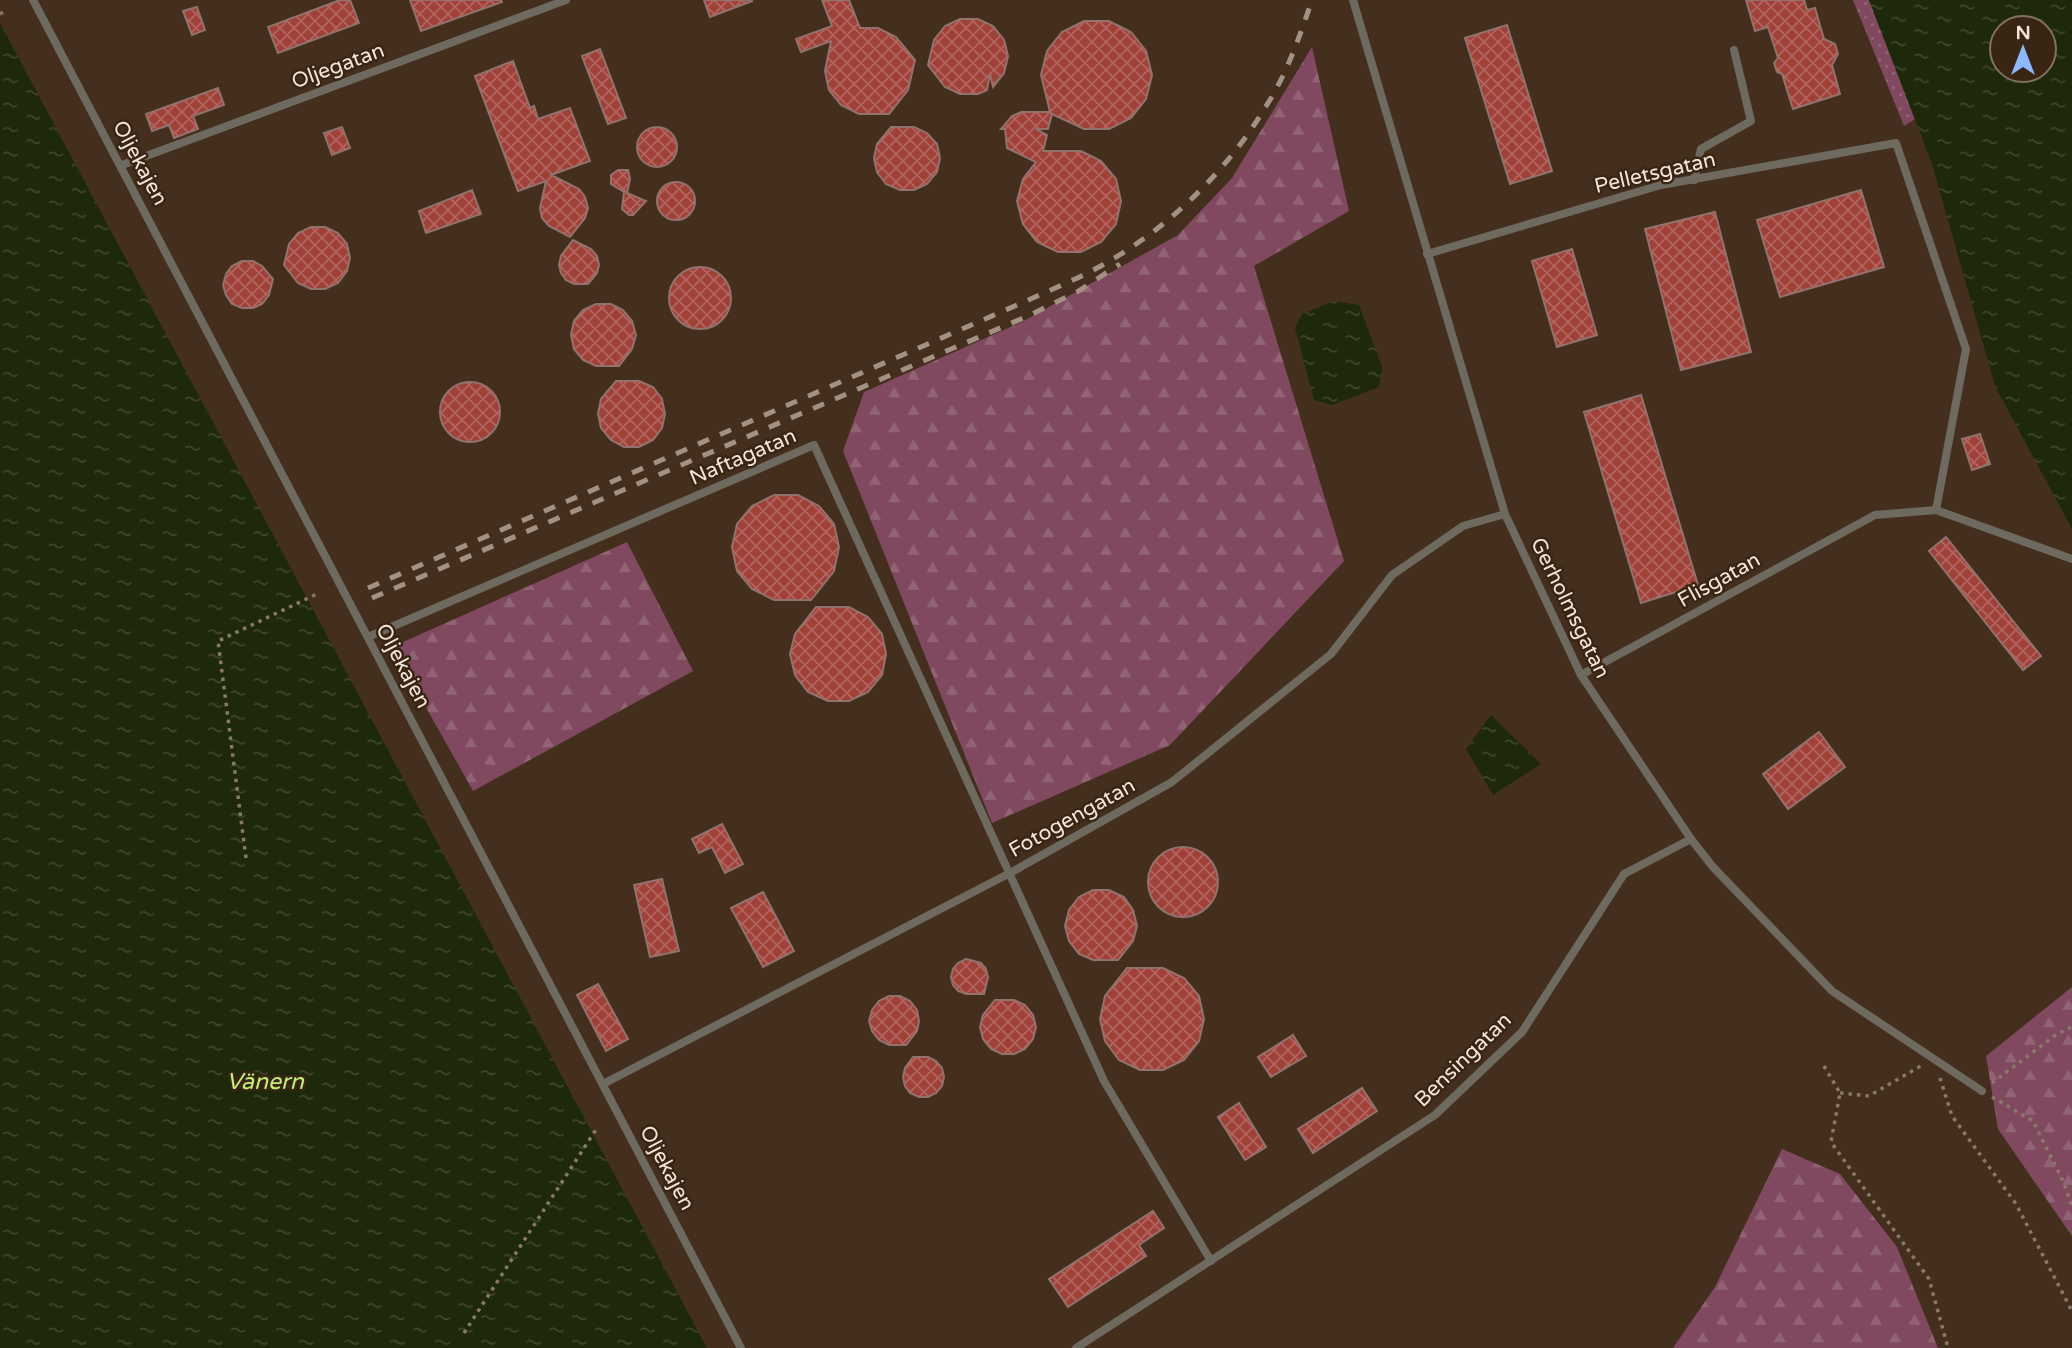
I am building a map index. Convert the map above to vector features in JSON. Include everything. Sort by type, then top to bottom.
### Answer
[{"type":"lane","name":"Oljekajen","points":[[33,0],[741,1348]]},
{"type":"lane","name":"Oljegatan","points":[[122,165],[566,0]]},
{"type":"lane","name":"Gerholmsgatan","points":[[1353,0],[1505,514],[1581,675],[1691,839],[1713,867],[1832,991],[1982,1091]]},
{"type":"lane","points":[[1694,180],[1701,149],[1751,121],[1734,50]]},
{"type":"lane","name":"Pelletsgatan","points":[[1427,254],[1661,185],[1896,143],[1966,349],[1936,510]]},
{"type":"lane","name":"Naftagatan","points":[[368,637],[814,445],[1010,873]]},
{"type":"lane","points":[[1936,510],[2072,559]]},
{"type":"lane","name":"Flisgatan","points":[[1581,675],[1875,515],[1936,510]]},
{"type":"lane","name":"Fotogengatan","points":[[603,1084],[1010,873],[1172,782],[1331,654],[1392,575],[1463,526],[1505,514]]},
{"type":"lane","name":"Bensingatan","points":[[1076,1348],[1435,1115],[1522,1032],[1625,874],[1691,839]]},
{"type":"lane","points":[[1010,873],[1104,1081],[1211,1261]]},
{"type":"path","points":[[0,14],[7,10]]},
{"type":"path","points":[[246,858],[218,641],[319,593]]},
{"type":"path","points":[[2072,1027],[2057,1034],[1982,1091],[2034,1121],[2072,1206]]},
{"type":"path","points":[[1840,1093],[1869,1096],[1935,1058],[1952,1116],[2016,1204],[2072,1311]]},
{"type":"path","points":[[1824,1066],[1840,1093],[1831,1142],[1929,1279],[1948,1348]]},
{"type":"path","points":[[464,1333],[597,1128]]},
{"type":"green space","points":[[1853,0],[1869,0],[1915,119],[1904,126]]},
{"type":"green space","points":[[1312,47],[1349,211],[1254,266],[1344,561],[1170,745],[992,823],[843,451],[864,392],[1022,322],[1178,235],[1232,178]]},
{"type":"green space","points":[[627,542],[693,671],[473,791],[392,647]]},
{"type":"green space","points":[[2072,987],[2072,1236],[1998,1129],[1986,1056]]},
{"type":"green space","points":[[1782,1149],[1840,1174],[1897,1247],[1938,1348],[1673,1348],[1715,1287]]},
{"type":"water","points":[[1869,0],[2072,0],[2072,529],[1995,386],[1932,164]]},
{"type":"water","name":"Vänern","points":[[0,23],[707,1348],[0,1348]]},
{"type":"water","points":[[1335,301],[1359,305],[1382,367],[1379,387],[1332,405],[1314,400],[1295,328],[1302,314]]},
{"type":"water","points":[[1491,715],[1541,764],[1493,795],[1466,749]]},
{"type":"building","points":[[340,0],[350,0],[359,23],[278,53],[268,27]]},
{"type":"building","points":[[410,0],[501,0],[502,2],[421,31]]},
{"type":"building","points":[[704,0],[751,0],[752,1],[710,17]]},
{"type":"building","points":[[822,0],[849,0],[860,28],[878,28],[896,37],[915,60],[908,90],[889,114],[859,114],[841,105],[829,90],[825,71],[831,41],[801,52],[796,39],[832,26]]},
{"type":"building","points":[[1746,0],[1804,0],[1807,10],[1815,8],[1824,39],[1835,44],[1838,54],[1832,65],[1840,94],[1793,109],[1782,74],[1777,72],[1774,63],[1778,58],[1768,27],[1755,31]]},
{"type":"building","points":[[197,7],[205,30],[192,35],[183,11]]},
{"type":"building","points":[[960,19],[978,19],[993,26],[1004,40],[1008,56],[1004,73],[993,87],[990,74],[987,90],[978,94],[960,94],[945,87],[928,65],[934,40],[945,26]]},
{"type":"building","points":[[1084,21],[1109,21],[1131,32],[1146,51],[1152,75],[1146,99],[1131,118],[1109,129],[1084,129],[1052,114],[1048,129],[1036,129],[1047,135],[1043,151],[1081,151],[1101,161],[1116,179],[1121,201],[1116,224],[1101,242],[1081,252],[1058,252],[1037,242],[1023,224],[1017,201],[1023,179],[1036,162],[1007,148],[1005,129],[1001,129],[1012,116],[1021,112],[1050,112],[1041,75],[1047,51],[1062,32]]},
{"type":"building","points":[[1507,25],[1552,171],[1510,184],[1465,38]]},
{"type":"building","points":[[600,49],[626,118],[608,124],[582,56]]},
{"type":"building","points":[[513,61],[530,108],[534,106],[538,119],[570,108],[590,161],[551,175],[579,189],[585,197],[588,208],[585,218],[570,237],[549,226],[542,218],[540,208],[546,181],[518,191],[475,76]]},
{"type":"building","points":[[218,88],[224,105],[193,116],[198,129],[174,138],[169,125],[152,131],[146,114]]},
{"type":"building","points":[[342,127],[350,148],[332,155],[324,133]]},
{"type":"building","points":[[657,127],[665,128],[671,133],[676,139],[676,155],[671,161],[665,166],[657,167],[649,166],[643,161],[638,155],[637,147],[638,139],[643,133],[649,128]]},
{"type":"building","points":[[891,127],[914,127],[927,133],[937,144],[940,158],[937,172],[927,184],[914,190],[900,190],[886,184],[877,172],[874,158],[877,144]]},
{"type":"building","points":[[618,170],[628,170],[630,179],[627,193],[646,201],[633,215],[622,209],[624,192],[611,184],[611,175]]},
{"type":"building","points":[[676,182],[690,187],[695,201],[690,215],[676,220],[662,215],[657,201],[662,187]]},
{"type":"building","points":[[472,190],[481,214],[426,233],[419,211]]},
{"type":"building","points":[[1861,190],[1884,267],[1780,297],[1757,220]]},
{"type":"building","points":[[1715,212],[1751,352],[1681,370],[1645,229]]},
{"type":"building","points":[[311,227],[325,227],[338,233],[347,244],[350,258],[347,271],[338,283],[325,289],[311,289],[298,283],[284,265],[289,244],[298,233]]},
{"type":"building","points":[[573,240],[591,249],[597,256],[597,273],[588,284],[574,284],[566,280],[561,273],[561,256]]},
{"type":"building","points":[[1572,249],[1597,335],[1557,347],[1532,261]]},
{"type":"building","points":[[242,261],[253,261],[262,266],[273,279],[269,295],[262,304],[253,308],[232,304],[223,285],[232,266]]},
{"type":"building","points":[[694,267],[706,267],[722,276],[729,286],[729,310],[722,320],[706,329],[694,329],[683,324],[674,315],[669,304],[669,292],[674,281],[683,272]]},
{"type":"building","points":[[596,304],[611,304],[623,310],[632,321],[636,335],[632,349],[619,366],[596,366],[583,360],[574,349],[571,335],[574,321],[583,310]]},
{"type":"building","points":[[616,381],[639,381],[653,387],[662,399],[665,414],[662,428],[653,440],[639,447],[624,447],[611,440],[601,428],[598,414],[601,399]]},
{"type":"building","points":[[464,382],[476,382],[495,395],[500,412],[498,424],[487,437],[476,442],[464,442],[445,429],[440,418],[440,406],[453,387]]},
{"type":"building","points":[[1641,395],[1698,585],[1641,603],[1584,412]]},
{"type":"building","points":[[1980,434],[1990,464],[1972,470],[1962,439]]},
{"type":"building","points":[[774,495],[798,495],[819,506],[834,524],[839,547],[834,571],[811,600],[774,600],[752,589],[737,571],[732,547],[737,524],[752,506]]},
{"type":"building","points":[[1946,537],[2041,656],[2023,670],[1929,551]]},
{"type":"building","points":[[816,607],[849,607],[868,617],[882,634],[886,654],[882,675],[868,692],[849,701],[828,701],[808,692],[795,675],[790,654],[795,634]]},
{"type":"building","points":[[1819,732],[1845,767],[1788,809],[1763,774]]},
{"type":"building","points":[[722,824],[743,864],[725,873],[712,847],[699,853],[692,839]]},
{"type":"building","points":[[1176,847],[1190,847],[1203,853],[1212,862],[1218,882],[1216,895],[1208,907],[1190,917],[1176,917],[1163,911],[1154,902],[1148,889],[1148,875],[1154,862],[1163,853]]},
{"type":"building","points":[[662,879],[679,951],[650,957],[634,885]]},
{"type":"building","points":[[1093,890],[1109,890],[1124,897],[1133,910],[1137,926],[1133,941],[1118,960],[1093,960],[1079,954],[1069,941],[1065,926],[1069,910],[1079,897]]},
{"type":"building","points":[[763,892],[794,951],[763,967],[731,908]]},
{"type":"building","points":[[966,959],[981,963],[986,969],[988,977],[984,994],[966,994],[953,985],[953,969]]},
{"type":"building","points":[[1127,968],[1163,968],[1184,978],[1199,996],[1204,1019],[1199,1041],[1184,1060],[1163,1070],[1140,1070],[1119,1060],[1105,1041],[1100,1019],[1105,996]]},
{"type":"building","points":[[598,984],[628,1039],[606,1051],[577,995]]},
{"type":"building","points":[[889,996],[900,996],[910,1001],[917,1010],[917,1031],[906,1045],[889,1045],[879,1040],[872,1031],[869,1021],[872,1010],[879,1001]]},
{"type":"building","points":[[995,1000],[1014,1000],[1025,1005],[1033,1015],[1036,1027],[1033,1039],[1025,1049],[1014,1054],[1002,1054],[991,1049],[983,1039],[980,1027],[983,1015]]},
{"type":"building","points":[[1293,1035],[1306,1056],[1271,1077],[1258,1057]]},
{"type":"building","points":[[913,1057],[928,1057],[942,1068],[942,1086],[928,1097],[910,1093],[905,1086],[905,1068]]},
{"type":"building","points":[[1362,1088],[1377,1111],[1313,1153],[1298,1129]]},
{"type":"building","points":[[1239,1103],[1266,1147],[1245,1160],[1218,1117]]},
{"type":"building","points":[[1153,1211],[1164,1228],[1139,1245],[1146,1256],[1068,1307],[1049,1279]]},
{"type":"railway","points":[[368,588],[1024,302],[1088,273],[1123,253],[1193,197],[1215,175],[1252,128],[1282,78],[1312,0]]},
{"type":"railway","points":[[372,598],[1028,316],[1077,292],[1120,264]]}]
